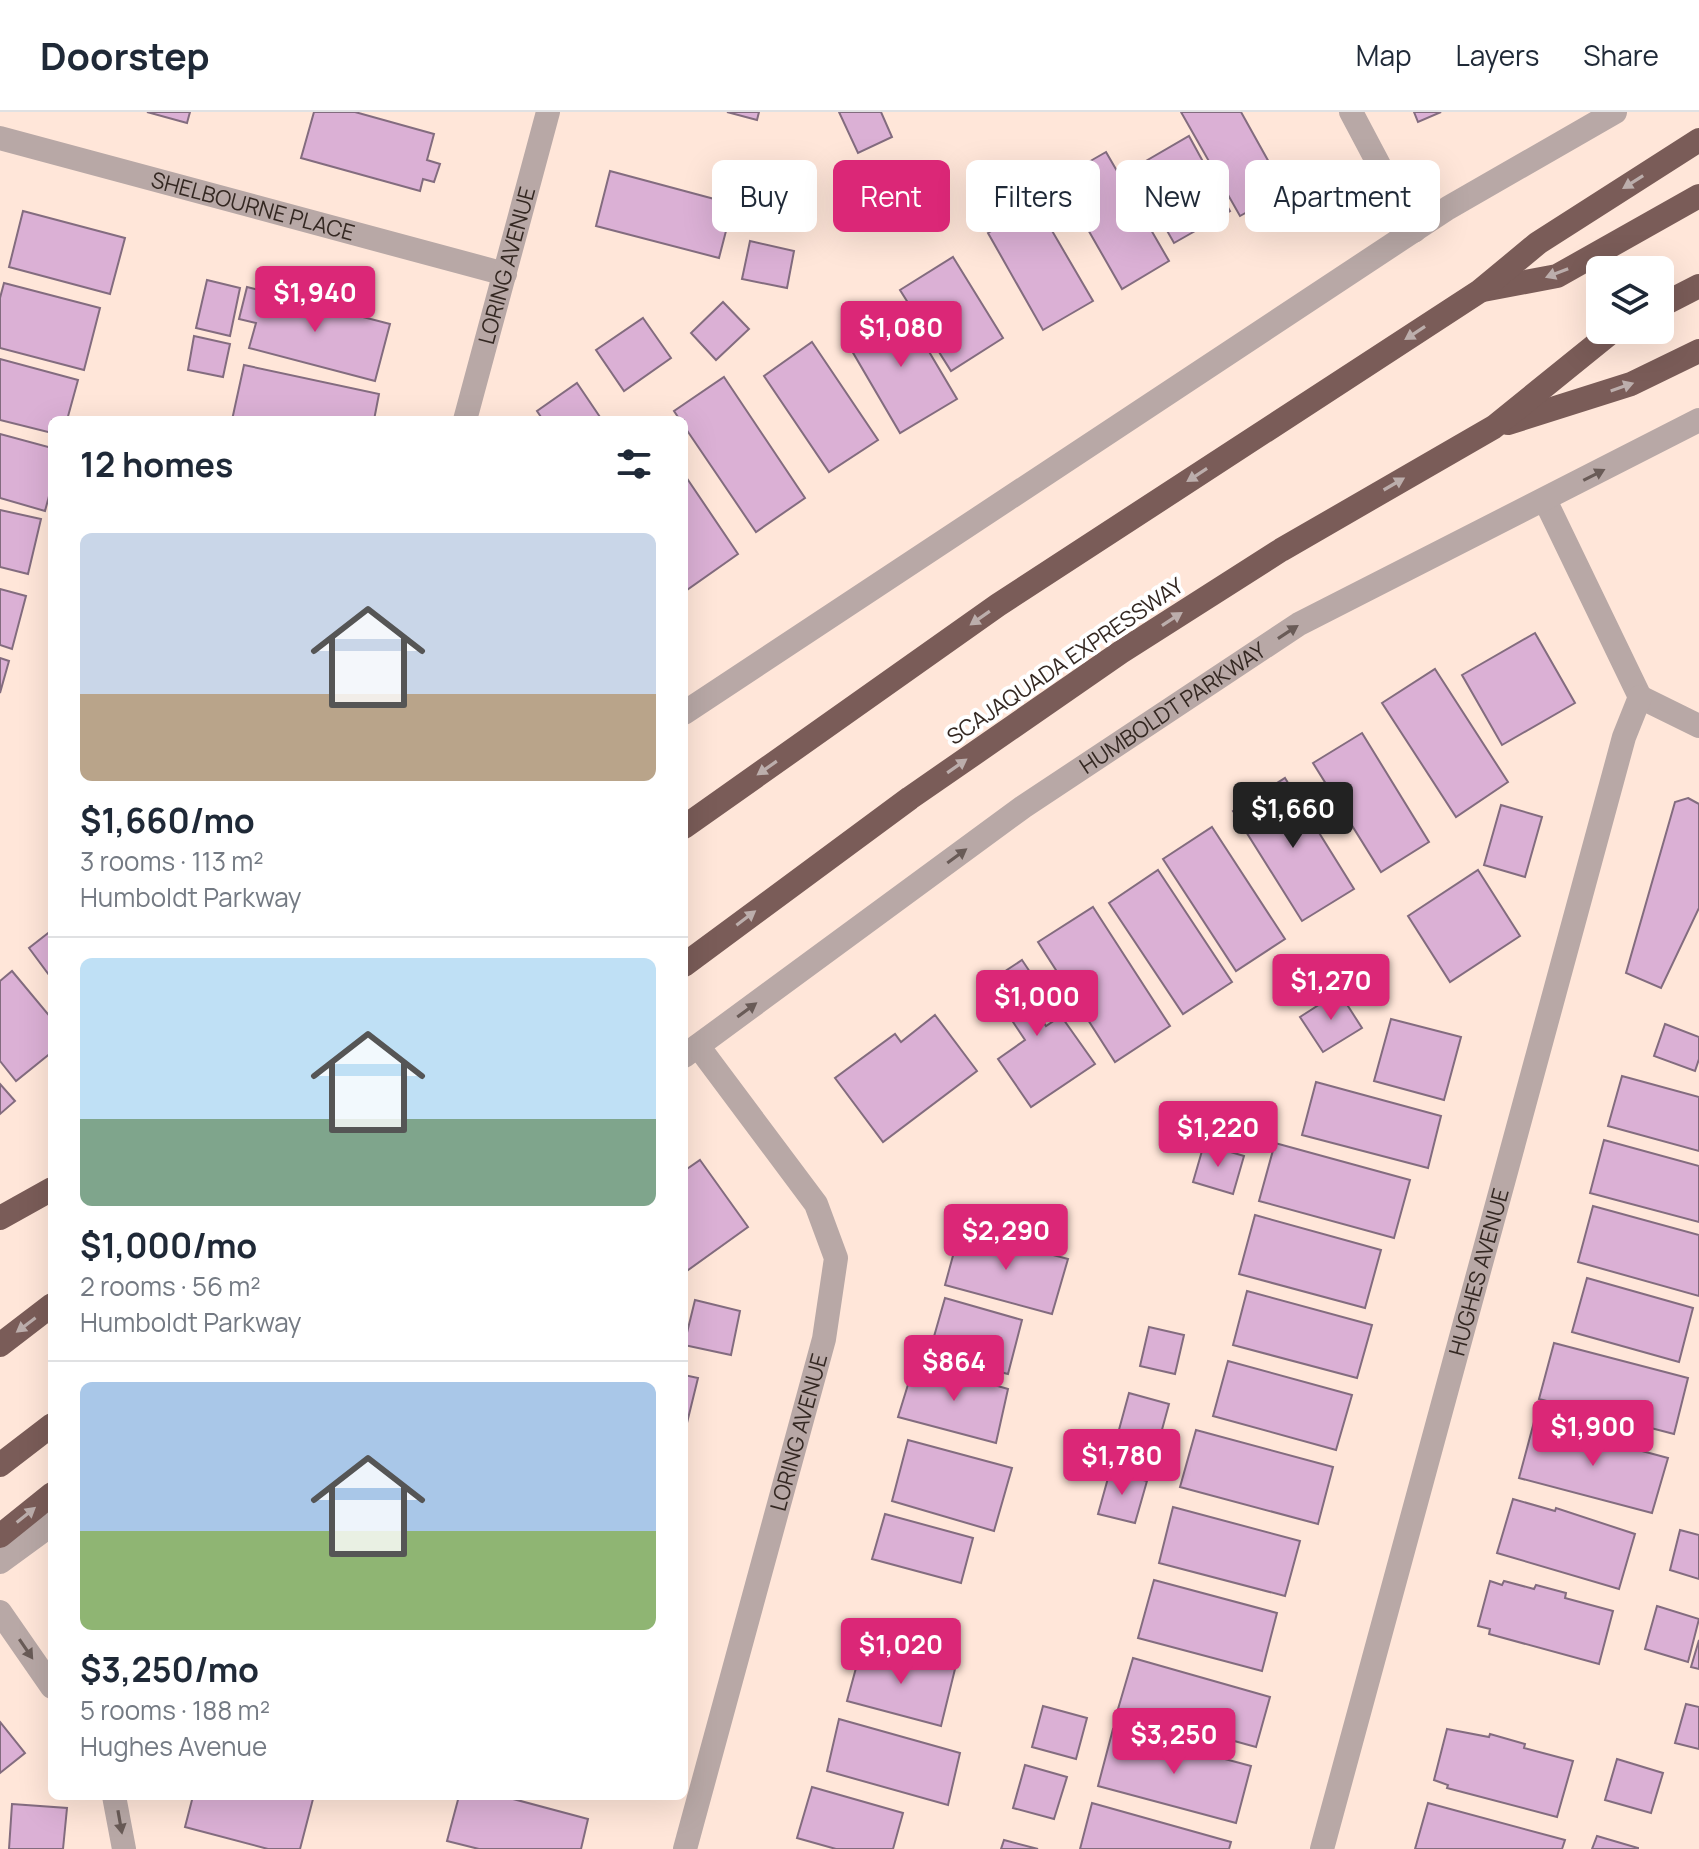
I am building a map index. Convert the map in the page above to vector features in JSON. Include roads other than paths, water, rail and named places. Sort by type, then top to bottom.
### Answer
[{"type":"highway","points":[[688,824],[998,605],[1480,291],[1538,243],[1699,140]]},
{"type":"highway","points":[[1480,291],[1557,276],[1699,196]]},
{"type":"highway","points":[[1674,299],[1699,286]]},
{"type":"highway","points":[[1494,427],[1597,344]]},
{"type":"highway","points":[[1494,427],[1631,384],[1699,351]]},
{"type":"highway","name":"SCAJAQUADA EXPRESSWAY","points":[[688,962],[910,798],[1121,652],[1281,550],[1494,427]]},
{"type":"highway","points":[[0,1217],[48,1191]]},
{"type":"highway","points":[[0,1345],[48,1308]]},
{"type":"highway","points":[[0,1465],[48,1428]]},
{"type":"highway","points":[[0,1536],[48,1497]]},
{"type":"street","name":"LORING AVENUE","points":[[466,416],[548,112]]},
{"type":"street","points":[[1351,112],[1376,160]]},
{"type":"street","points":[[1440,216],[1615,112]]},
{"type":"street","name":"SHELBOURNE PLACE","points":[[0,138],[505,274]]},
{"type":"street","points":[[688,710],[1412,232]]},
{"type":"street","name":"HUMBOLDT PARKWAY","points":[[691,1051],[1023,807],[1299,624],[1699,420]]},
{"type":"street","points":[[1545,500],[1640,697],[1699,726]]},
{"type":"street","name":"HUGHES AVENUE","points":[[1322,1849],[1624,737],[1640,697]]},
{"type":"street","name":"LORING AVENUE","points":[[685,1849],[824,1339],[836,1258],[816,1204],[691,1051]]},
{"type":"street","points":[[0,1217],[48,1179]]},
{"type":"street","points":[[0,1562],[48,1527]]},
{"type":"street","points":[[0,1612],[48,1681]]},
{"type":"street","points":[[115,1800],[124,1849]]}]
